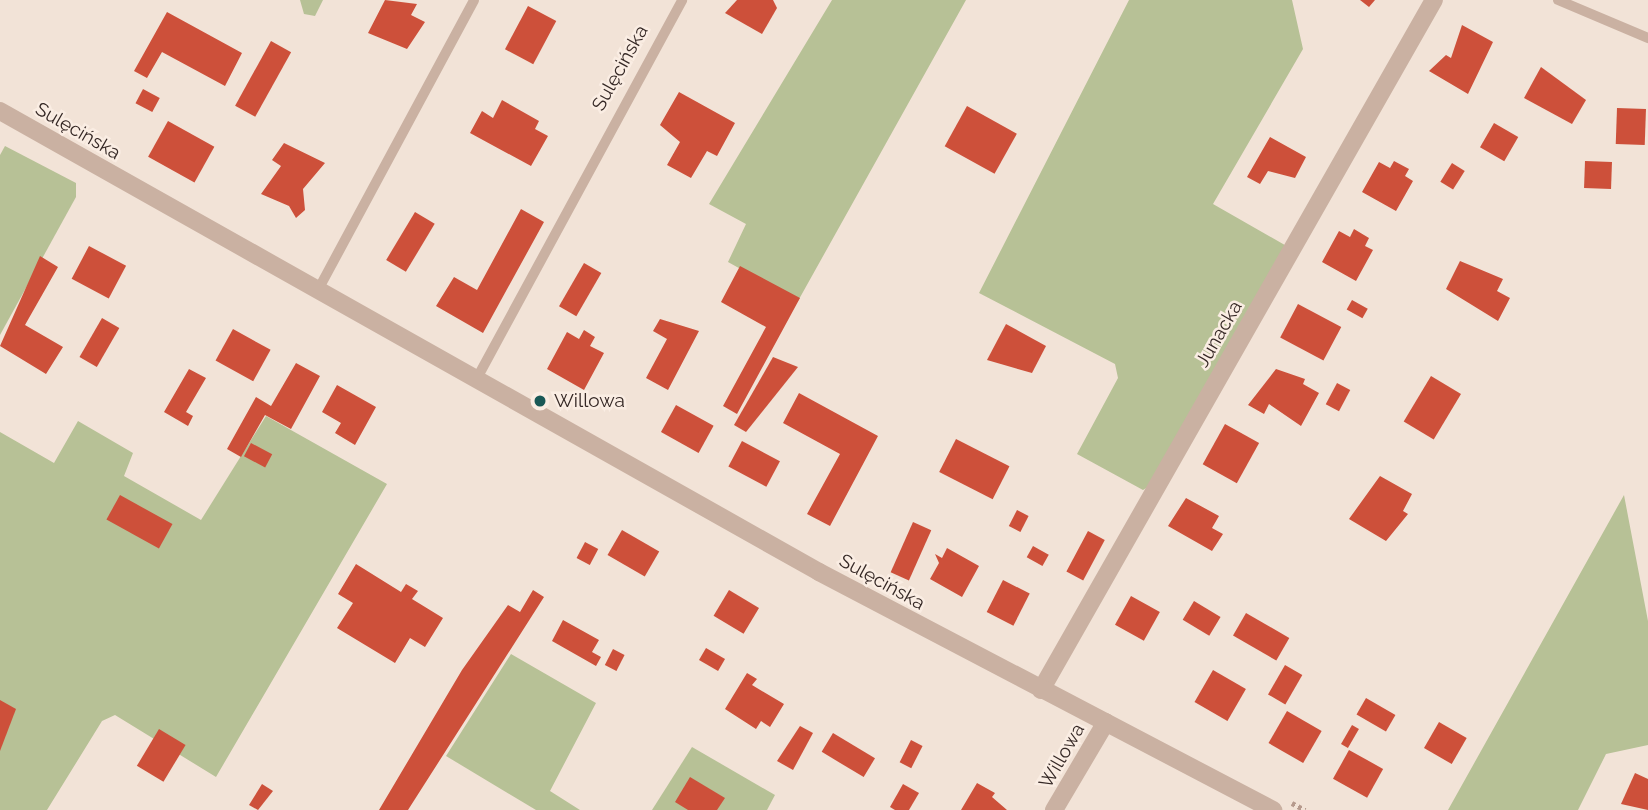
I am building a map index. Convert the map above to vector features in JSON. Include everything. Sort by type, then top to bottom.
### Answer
[{"type":"street","name":"Junacka","points":[[1041,690],[1434,0]]},
{"type":"street","name":"Sulęcińska","points":[[0,111],[477,380],[1041,690],[1273,810]]},
{"type":"street","name":"Willowa","points":[[1054,810],[1106,722]]},
{"type":"lane","points":[[318,290],[474,0]]},
{"type":"lane","name":"Sulęcińska","points":[[477,380],[682,0]]},
{"type":"lane","points":[[1558,0],[1648,38]]},
{"type":"green space","points":[[300,0],[323,0],[315,16],[304,14]]},
{"type":"green space","points":[[832,0],[966,0],[798,301],[728,262],[746,224],[709,204]]},
{"type":"green space","points":[[1129,0],[1292,0],[1303,49],[1213,204],[1290,248],[1164,477],[1143,490],[1077,454],[1118,378],[1115,364],[979,293]]},
{"type":"green space","points":[[5,146],[76,183],[76,197],[0,335],[0,155]]},
{"type":"green space","points":[[266,416],[387,484],[216,777],[115,715],[102,721],[47,810],[0,810],[0,432],[54,463],[78,421],[133,453],[124,476],[201,520]]},
{"type":"green space","points":[[1624,495],[1648,621],[1648,745],[1606,754],[1578,810],[1448,810]]},
{"type":"green space","points":[[511,654],[596,703],[550,791],[580,810],[536,810],[446,756]]},
{"type":"green space","points":[[692,747],[775,795],[767,810],[652,810]]},
{"type":"building","points":[[385,0],[417,4],[411,15],[425,22],[407,49],[368,33]]},
{"type":"building","points":[[737,0],[773,0],[777,8],[762,34],[725,13]]},
{"type":"building","points":[[1360,0],[1375,0],[1369,7]]},
{"type":"building","points":[[528,6],[556,21],[533,64],[505,49]]},
{"type":"building","points":[[167,12],[242,53],[225,86],[162,52],[147,78],[134,71]]},
{"type":"building","points":[[1462,25],[1493,42],[1468,94],[1429,71],[1446,55],[1451,58]]},
{"type":"building","points":[[271,41],[291,52],[255,117],[235,106]]},
{"type":"building","points":[[1541,67],[1586,100],[1572,124],[1524,98]]},
{"type":"building","points":[[143,89],[160,98],[152,112],[135,103]]},
{"type":"building","points":[[679,92],[735,123],[717,156],[707,151],[691,178],[667,165],[680,142],[660,125]]},
{"type":"building","points":[[502,100],[539,121],[535,129],[548,136],[531,166],[470,133],[482,111],[493,118]]},
{"type":"building","points":[[967,106],[1017,134],[995,174],[945,146]]},
{"type":"building","points":[[1617,108],[1646,109],[1645,145],[1616,144]]},
{"type":"building","points":[[168,121],[214,147],[194,183],[148,157]]},
{"type":"building","points":[[1494,123],[1518,137],[1504,161],[1480,147]]},
{"type":"building","points":[[1270,137],[1306,157],[1295,178],[1268,171],[1260,184],[1247,177]]},
{"type":"building","points":[[284,143],[325,163],[303,189],[305,210],[296,218],[289,206],[261,194],[281,166],[272,160]]},
{"type":"building","points":[[1394,161],[1409,169],[1405,176],[1413,181],[1396,211],[1362,192],[1379,162],[1390,168]]},
{"type":"building","points":[[1585,161],[1612,162],[1611,189],[1584,188]]},
{"type":"building","points":[[1452,163],[1465,171],[1453,190],[1440,182]]},
{"type":"building","points":[[521,209],[544,222],[483,333],[436,306],[454,277],[477,290]]},
{"type":"building","points":[[415,212],[435,224],[406,272],[386,260]]},
{"type":"building","points":[[1354,229],[1369,238],[1365,246],[1373,250],[1356,281],[1322,262],[1339,231],[1350,237]]},
{"type":"building","points":[[89,246],[126,266],[109,298],[72,279]]},
{"type":"building","points":[[40,256],[58,267],[25,325],[63,347],[46,374],[0,346]]},
{"type":"building","points":[[1460,261],[1503,279],[1497,291],[1510,298],[1498,321],[1446,289]]},
{"type":"building","points":[[584,263],[601,273],[576,316],[559,306]]},
{"type":"building","points":[[740,266],[800,298],[737,414],[723,406],[766,327],[721,302]]},
{"type":"building","points":[[1352,300],[1368,309],[1362,318],[1347,310]]},
{"type":"building","points":[[1298,304],[1341,327],[1323,361],[1280,338]]},
{"type":"building","points":[[102,318],[119,328],[97,367],[80,357]]},
{"type":"building","points":[[660,319],[699,331],[668,390],[646,378],[667,339],[653,331]]},
{"type":"building","points":[[1006,324],[1046,346],[1032,373],[987,360]]},
{"type":"building","points":[[233,329],[271,350],[253,381],[216,360]]},
{"type":"building","points":[[584,330],[595,337],[590,346],[604,353],[584,390],[547,369],[567,332],[579,339]]},
{"type":"building","points":[[773,357],[798,367],[746,432],[734,425]]},
{"type":"building","points":[[296,363],[320,376],[291,429],[265,415],[241,457],[227,449],[256,397],[271,406]]},
{"type":"building","points":[[189,369],[206,378],[186,412],[193,416],[188,426],[164,412]]},
{"type":"building","points":[[1276,369],[1305,379],[1303,384],[1319,393],[1301,426],[1269,404],[1264,414],[1248,405]]},
{"type":"building","points":[[1431,376],[1461,394],[1434,439],[1404,421]]},
{"type":"building","points":[[1337,383],[1350,390],[1339,411],[1326,404]]},
{"type":"building","points":[[337,385],[376,407],[355,445],[335,433],[341,423],[322,412]]},
{"type":"building","points":[[799,393],[878,436],[830,526],[807,514],[840,454],[783,423]]},
{"type":"building","points":[[676,405],[714,426],[699,453],[661,432]]},
{"type":"building","points":[[1225,424],[1259,443],[1237,483],[1203,464]]},
{"type":"building","points":[[956,439],[1009,466],[993,499],[939,472]]},
{"type":"building","points":[[742,441],[780,461],[766,487],[728,467]]},
{"type":"building","points":[[251,443],[272,454],[265,468],[244,456]]},
{"type":"building","points":[[1380,476],[1412,494],[1403,511],[1408,514],[1386,541],[1349,519]]},
{"type":"building","points":[[120,495],[172,524],[159,549],[106,519]]},
{"type":"building","points":[[1186,498],[1219,516],[1212,528],[1223,534],[1212,551],[1168,526]]},
{"type":"building","points":[[1017,510],[1029,516],[1020,532],[1009,526]]},
{"type":"building","points":[[913,522],[931,530],[909,580],[891,572]]},
{"type":"building","points":[[622,530],[659,552],[645,577],[608,555]]},
{"type":"building","points":[[1088,531],[1105,540],[1083,581],[1066,572]]},
{"type":"building","points":[[585,542],[598,549],[590,565],[577,558]]},
{"type":"building","points":[[1033,546],[1049,555],[1042,566],[1027,557]]},
{"type":"building","points":[[947,548],[979,566],[962,597],[930,579],[939,563],[935,554],[942,558]]},
{"type":"building","points":[[356,564],[401,592],[406,584],[418,591],[412,599],[443,618],[425,647],[410,638],[395,663],[337,628],[353,603],[338,594]]},
{"type":"building","points":[[1003,580],[1030,594],[1013,626],[987,612]]},
{"type":"building","points":[[533,590],[544,597],[408,810],[379,810],[462,670],[508,605],[520,612]]},
{"type":"building","points":[[729,590],[759,608],[744,634],[714,616]]},
{"type":"building","points":[[1131,596],[1160,612],[1144,641],[1115,625]]},
{"type":"building","points":[[1194,601],[1221,617],[1209,636],[1183,620]]},
{"type":"building","points":[[1246,613],[1289,638],[1276,661],[1233,636]]},
{"type":"building","points":[[563,620],[599,640],[592,652],[601,657],[596,666],[552,641]]},
{"type":"building","points":[[706,648],[725,659],[718,671],[699,660]]},
{"type":"building","points":[[613,649],[625,655],[616,671],[605,665]]},
{"type":"building","points":[[1285,665],[1302,675],[1285,704],[1268,694]]},
{"type":"building","points":[[1213,670],[1246,689],[1227,721],[1194,702]]},
{"type":"building","points":[[747,673],[757,679],[752,685],[784,704],[770,727],[761,721],[756,729],[725,709]]},
{"type":"building","points":[[1366,698],[1395,715],[1386,731],[1356,714]]},
{"type":"building","points":[[0,700],[16,709],[0,751]]},
{"type":"building","points":[[1287,711],[1322,731],[1303,763],[1268,743]]},
{"type":"building","points":[[1439,722],[1467,738],[1452,764],[1424,748]]},
{"type":"building","points":[[1352,725],[1359,729],[1348,748],[1341,744]]},
{"type":"building","points":[[800,726],[813,733],[793,770],[777,761]]},
{"type":"building","points":[[159,729],[186,745],[163,782],[137,766]]},
{"type":"building","points":[[833,733],[875,758],[864,777],[822,752]]},
{"type":"building","points":[[911,740],[923,746],[911,768],[900,762]]},
{"type":"building","points":[[1349,750],[1383,769],[1367,798],[1333,779]]},
{"type":"building","points":[[1635,773],[1648,779],[1648,810],[1621,804]]},
{"type":"building","points":[[690,777],[725,798],[717,810],[688,810],[675,802]]},
{"type":"building","points":[[977,783],[995,793],[992,797],[1007,810],[961,810]]},
{"type":"building","points":[[262,784],[273,791],[258,810],[249,805]]},
{"type":"building","points":[[903,784],[919,793],[909,810],[895,810],[890,807]]},
{"type":"place","name":"Willowa","points":[[540,401]]}]
